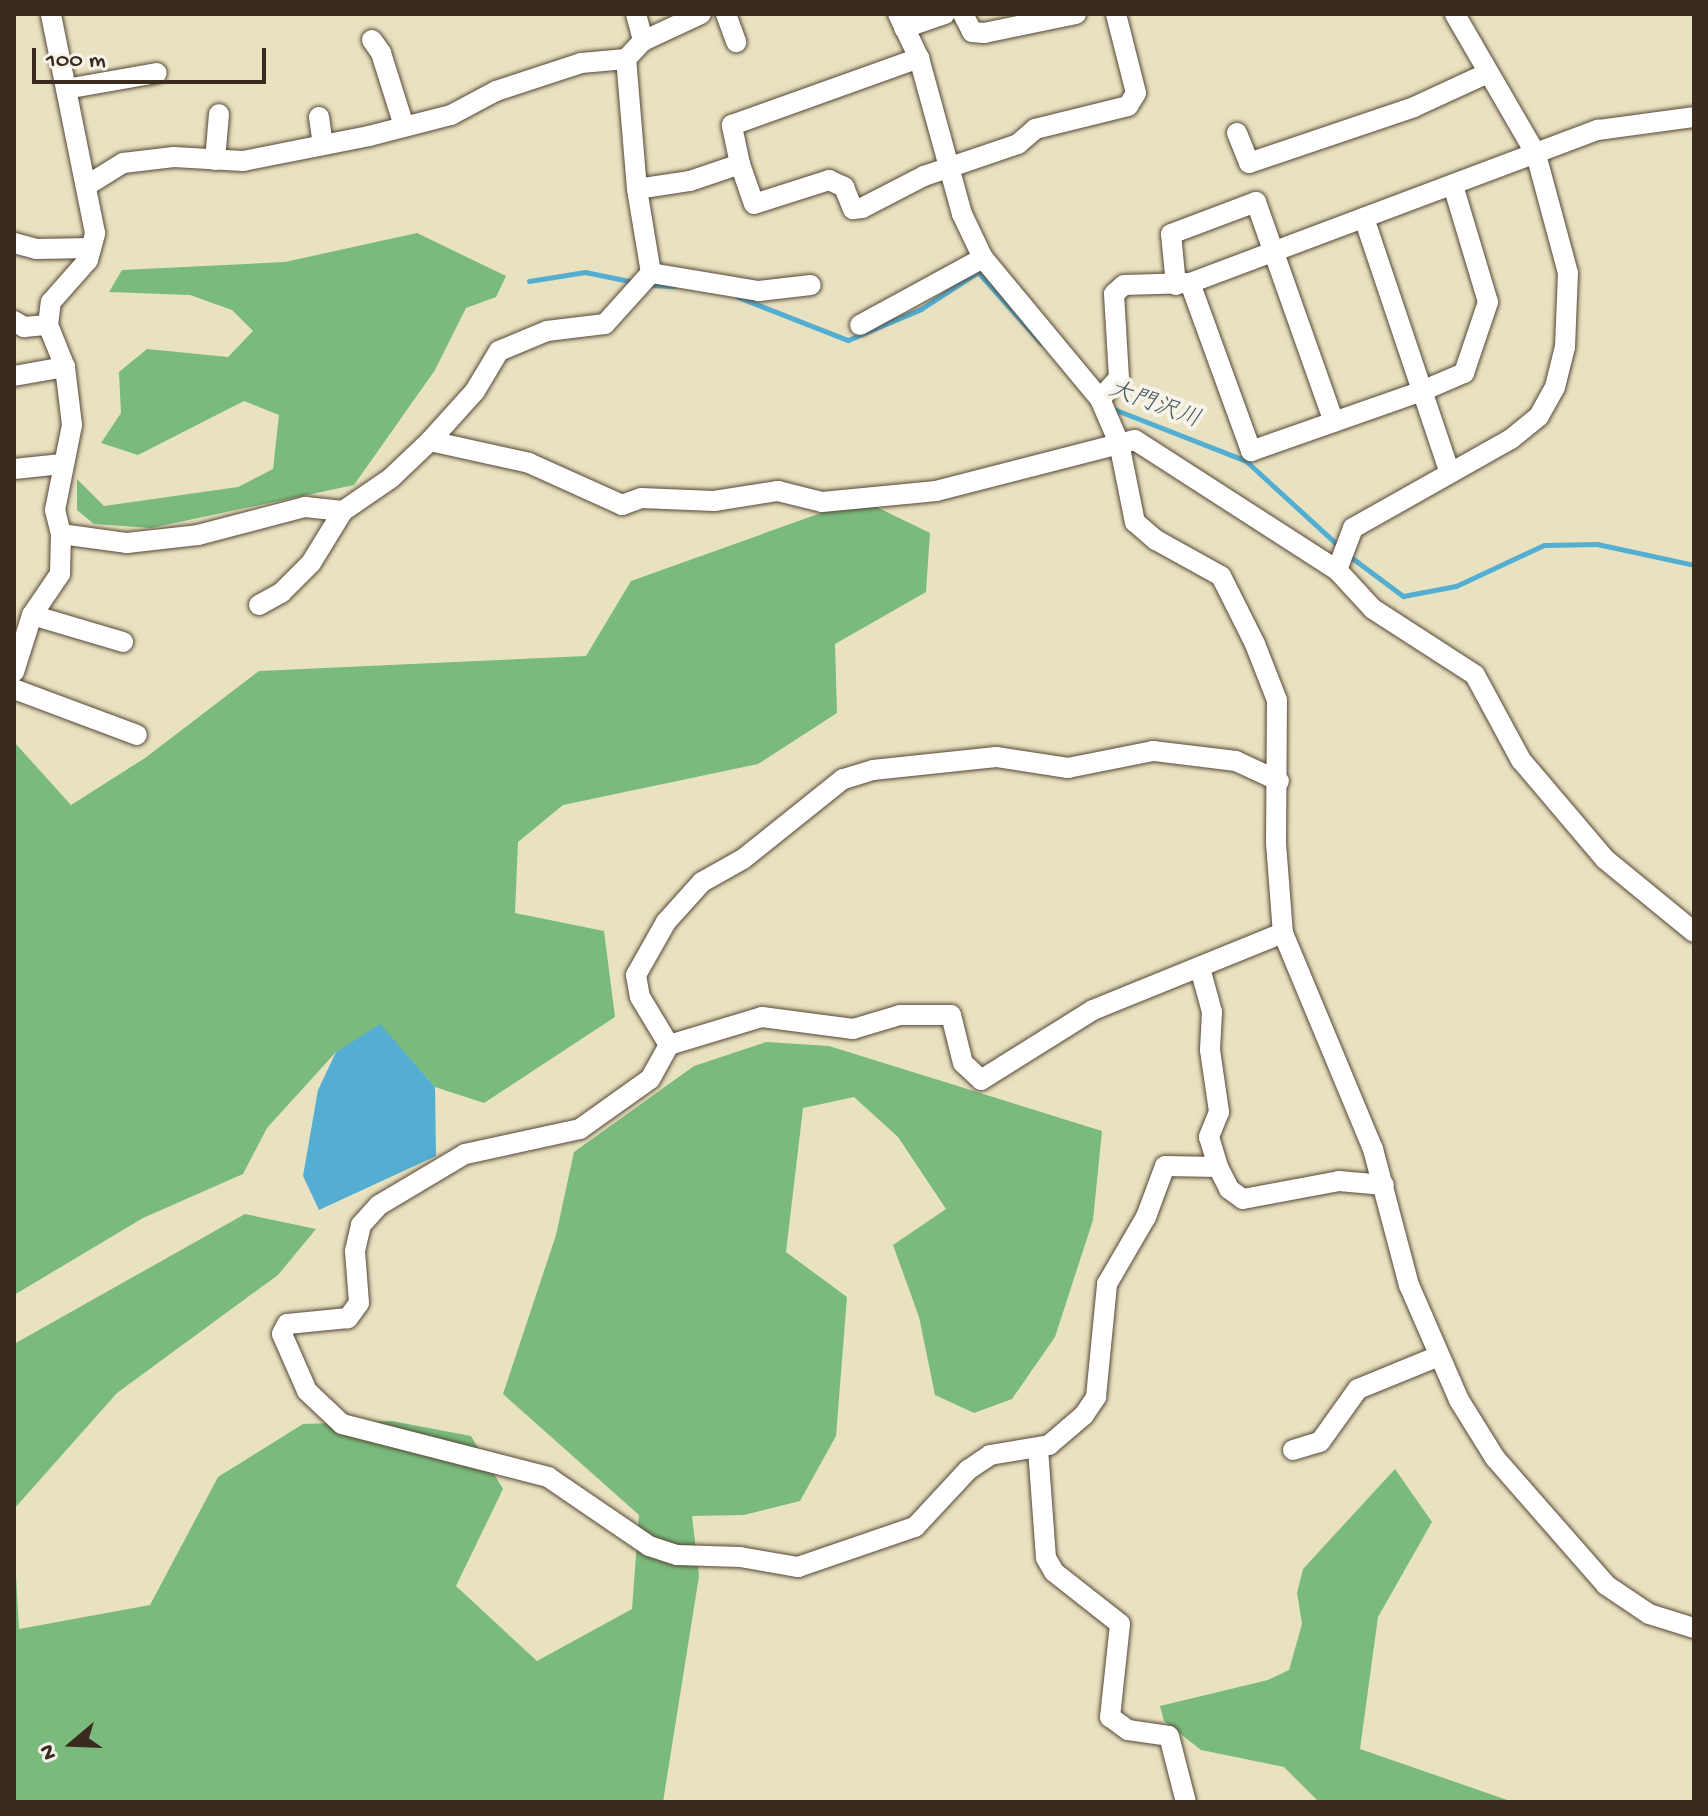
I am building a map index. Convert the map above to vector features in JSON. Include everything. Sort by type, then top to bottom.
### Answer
[{"type":"street","points":[[16,660],[32,615],[60,574],[61,534],[55,510],[72,425],[65,367],[48,325],[51,302],[88,260],[95,233],[51,14]]},
{"type":"street","points":[[636,14],[643,41]]},
{"type":"street","points":[[86,186],[123,163],[174,157],[243,161],[451,115],[496,91],[581,63],[626,59],[643,41],[701,14]]},
{"type":"street","points":[[726,14],[736,42]]},
{"type":"street","points":[[945,14],[901,21],[919,58],[962,214],[983,258],[1100,399],[1119,443],[1135,522],[1156,540],[1221,576],[1236,601],[1277,700],[1279,781],[1276,843],[1283,933],[1384,1185],[1409,1285],[1459,1400],[1495,1458],[1606,1585],[1649,1614],[1694,1628]]},
{"type":"street","points":[[963,14],[972,32],[984,33],[1076,14]]},
{"type":"street","points":[[919,58],[732,125],[740,164],[754,204],[829,180],[844,187],[853,209],[950,168],[1018,144],[1035,129],[1128,106],[1136,93],[1116,14]]},
{"type":"street","points":[[1343,554],[1353,528],[1511,439],[1539,416],[1561,367],[1568,273],[1536,154],[1455,14]]},
{"type":"street","points":[[372,40],[381,53],[404,126]]},
{"type":"street","points":[[626,59],[637,189],[651,273]]},
{"type":"street","points":[[66,89],[157,73]]},
{"type":"street","points":[[1237,133],[1249,163],[1414,107],[1488,73]]},
{"type":"street","points":[[215,160],[219,114]]},
{"type":"street","points":[[319,117],[323,145]]},
{"type":"street","points":[[1100,399],[1119,378],[1114,294],[1124,285],[1183,284],[1598,130],[1694,117]]},
{"type":"street","points":[[637,189],[690,181],[740,164]]},
{"type":"street","points":[[1334,422],[1276,251],[1256,202],[1171,234],[1183,284],[1251,451],[1334,422],[1422,391],[1464,373],[1488,302],[1453,185]]},
{"type":"street","points":[[1364,218],[1450,473]]},
{"type":"street","points":[[14,243],[36,249],[91,248]]},
{"type":"street","points":[[860,325],[983,258]]},
{"type":"street","points":[[651,273],[759,291],[811,285]]},
{"type":"street","points":[[259,605],[282,592],[311,563],[343,511],[391,478],[430,441],[475,391],[499,351],[547,331],[605,324],[651,273]]},
{"type":"street","points":[[14,321],[24,327],[48,325]]},
{"type":"street","points":[[14,376],[65,367]]},
{"type":"street","points":[[430,441],[529,463],[622,505],[641,498],[714,501],[778,491],[822,502],[910,495],[1135,440],[1343,554],[1373,609],[1475,675],[1521,760],[1605,859],[1694,932]]},
{"type":"street","points":[[14,469],[62,464]]},
{"type":"street","points":[[61,534],[127,543],[198,535],[305,507],[343,511]]},
{"type":"street","points":[[32,615],[123,642]]},
{"type":"street","points":[[14,689],[137,735]]},
{"type":"street","points":[[669,1045],[640,997],[636,975],[666,922],[702,882],[743,859],[843,779],[873,770],[996,757],[1068,768],[1153,751],[1236,761],[1279,781]]},
{"type":"street","points":[[1218,1167],[1165,1166],[1146,1217],[1107,1284],[1096,1397],[1084,1415],[1038,1449],[990,1455],[968,1470],[915,1527],[896,1537],[798,1567],[778,1567],[740,1557],[677,1555],[649,1546],[548,1477],[342,1424],[323,1411],[288,1356],[282,1334],[287,1324],[348,1318],[359,1303],[355,1251],[361,1225],[379,1205],[465,1154],[580,1129],[650,1079],[669,1045],[762,1017],[853,1029],[900,1015],[951,1015],[963,1063],[981,1080],[1093,1010],[1154,982],[1200,968],[1283,933]]},
{"type":"street","points":[[1200,968],[1212,1012],[1210,1050],[1219,1112],[1209,1137],[1229,1189],[1243,1199],[1339,1181],[1384,1185]]},
{"type":"street","points":[[1293,1450],[1320,1442],[1358,1389],[1439,1356]]},
{"type":"street","points":[[1038,1449],[1046,1558],[1054,1572],[1120,1624],[1110,1717],[1128,1730],[1169,1736],[1186,1802]]},
{"type":"green space","points":[[417,233],[506,276],[496,297],[466,308],[435,370],[354,485],[151,528],[94,524],[77,510],[77,479],[104,506],[238,487],[273,469],[279,415],[244,401],[138,455],[101,443],[121,413],[119,372],[147,349],[228,357],[253,331],[232,310],[190,295],[109,292],[122,270],[285,262]]},
{"type":"green space","points":[[860,499],[930,533],[926,592],[835,644],[837,713],[758,764],[563,805],[518,842],[515,913],[604,931],[615,1017],[484,1103],[435,1087],[380,1025],[336,1052],[267,1128],[243,1174],[143,1218],[14,1295],[15,743],[71,805],[145,758],[259,671],[586,656],[631,581]]},
{"type":"green space","points":[[766,1042],[829,1046],[1102,1131],[1093,1220],[1055,1337],[1012,1399],[974,1413],[935,1395],[919,1317],[893,1245],[946,1209],[898,1137],[854,1097],[803,1108],[786,1252],[847,1297],[836,1436],[800,1501],[744,1515],[692,1516],[699,1576],[663,1802],[14,1802],[14,1541],[19,1629],[150,1605],[218,1477],[303,1424],[392,1421],[471,1436],[503,1489],[456,1586],[537,1661],[632,1609],[639,1515],[503,1394],[556,1235],[574,1152],[694,1066]]},
{"type":"green space","points":[[245,1214],[316,1229],[278,1275],[117,1393],[14,1509],[14,1344]]},
{"type":"green space","points":[[1395,1469],[1432,1522],[1378,1617],[1360,1749],[1513,1802],[1319,1802],[1284,1767],[1201,1750],[1164,1721],[1160,1706],[1268,1680],[1289,1670],[1302,1624],[1297,1593],[1303,1569]]},
{"type":"water","points":[[380,1024],[435,1087],[436,1156],[319,1210],[303,1176],[318,1090],[336,1052]]},
{"type":"waterway","name":"大門沢川","points":[[529,281],[585,272],[634,282]]},
{"type":"waterway","name":"大門沢川","points":[[738,297],[848,340],[921,309],[978,272],[1041,343]]},
{"type":"waterway","name":"大門沢川","points":[[648,285],[674,286]]},
{"type":"waterway","name":"大門沢川","points":[[1111,408],[1246,461],[1341,548]]},
{"type":"waterway","name":"大門沢川","points":[[1348,555],[1403,596],[1456,586],[1544,545],[1597,544],[1694,565]]}]
